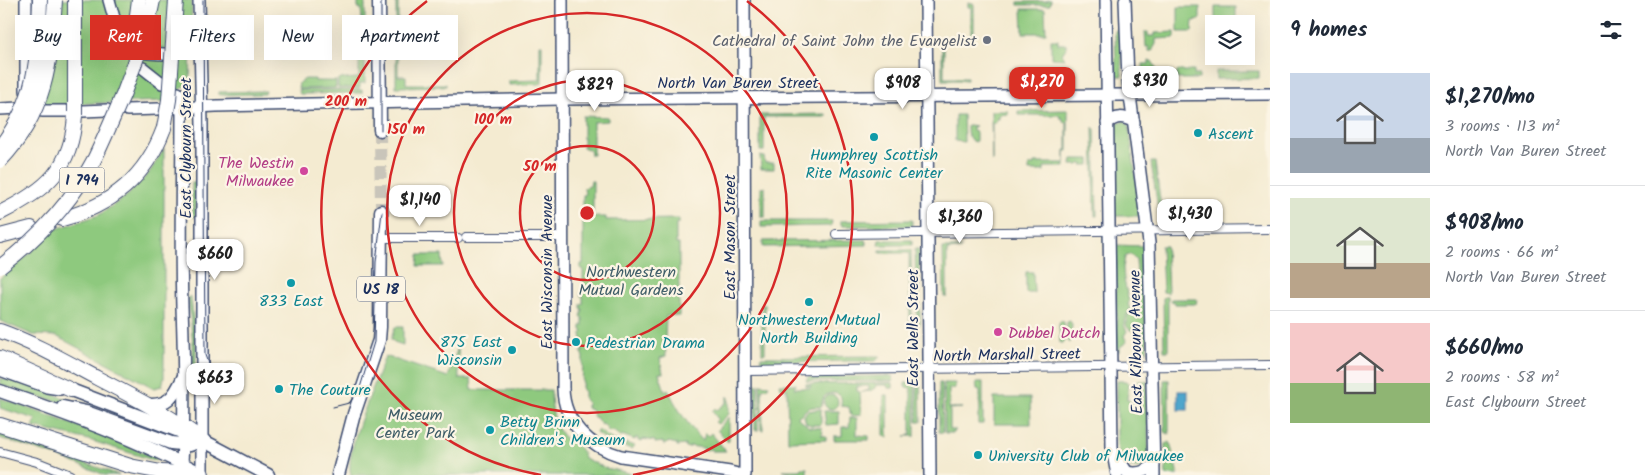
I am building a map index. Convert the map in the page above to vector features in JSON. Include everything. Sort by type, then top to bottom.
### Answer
[{"type":"highway","points":[[0,147],[21,114],[34,79],[38,54],[40,0]]},
{"type":"highway","points":[[0,161],[26,126],[42,92],[50,62],[55,0]]},
{"type":"highway","points":[[0,213],[34,194],[52,178],[69,151],[74,130],[76,100],[75,0]]},
{"type":"highway","points":[[137,70],[132,49],[139,0]]},
{"type":"highway","name":"I 794","points":[[0,267],[35,237],[80,184],[137,70],[153,0]]},
{"type":"highway","points":[[62,219],[100,205],[124,188],[140,172],[156,148],[164,128],[168,110],[176,0]]},
{"type":"highway","points":[[0,236],[31,228]]},
{"type":"highway","points":[[0,331],[45,350],[107,383],[145,404],[184,435],[202,440]]},
{"type":"highway","points":[[0,358],[71,390]]},
{"type":"highway","points":[[0,425],[130,466],[161,472],[182,471],[203,475]]},
{"type":"main road","points":[[26,0],[26,91]]},
{"type":"main road","points":[[109,0],[114,15]]},
{"type":"main road","name":"East Clybourn Street","points":[[199,0],[200,15]]},
{"type":"main road","points":[[379,0],[380,130]]},
{"type":"main road","name":"East Wisconsin Avenue","points":[[562,0],[564,398],[573,422],[585,438],[600,448],[621,456],[744,475]]},
{"type":"main road","name":"East Mason Street","points":[[744,0],[744,475]]},
{"type":"main road","name":"East Wells Street","points":[[926,0],[930,475]]},
{"type":"main road","name":"East Kilbourn Avenue","points":[[1106,0],[1112,448],[1124,474]]},
{"type":"main road","name":"East Kilbourn Avenue","points":[[1125,0],[1128,80],[1149,231],[1154,470]]},
{"type":"main road","points":[[1106,23],[1126,23]]},
{"type":"main road","name":"East Clybourn Street","points":[[200,60],[203,475]]},
{"type":"main road","points":[[137,70],[162,83]]},
{"type":"main road","name":"East Clybourn Street","points":[[182,471],[184,373],[178,93],[201,106]]},
{"type":"main road","name":"North Van Buren Street","points":[[179,108],[561,99],[1270,94]]},
{"type":"main road","points":[[0,109],[18,108]]},
{"type":"main road","points":[[83,110],[107,110]]},
{"type":"main road","points":[[127,110],[158,110]]},
{"type":"main road","points":[[42,111],[66,111]]},
{"type":"main road","points":[[1107,123],[1120,117],[1134,122]]},
{"type":"main road","name":"US 18","points":[[338,475],[354,414],[379,340],[381,212]]},
{"type":"main road","points":[[182,241],[202,241]]},
{"type":"main road","points":[[0,372],[47,387],[71,390],[184,435]]},
{"type":"main road","points":[[145,404],[158,405],[166,402],[177,389],[184,373]]},
{"type":"main road","points":[[0,391],[101,427],[182,471]]},
{"type":"main road","points":[[38,404],[74,409],[171,443],[184,435]]},
{"type":"main road","points":[[202,440],[268,475]]},
{"type":"main road","points":[[1124,474],[1154,470]]},
{"type":"street","points":[[836,234],[1270,229]]},
{"type":"street","points":[[381,238],[562,237]]},
{"type":"street","name":"North Marshall Street","points":[[745,371],[1270,365]]},
{"type":"street","points":[[0,452],[37,462],[70,475]]},
{"type":"green space","points":[[41,0],[192,0],[192,15],[171,15],[171,60],[191,60],[190,83],[164,101],[41,105],[41,60],[80,60],[80,15],[41,15]]},
{"type":"green space","points":[[358,0],[365,0],[365,15],[362,15],[361,8],[358,8]]},
{"type":"green space","points":[[396,0],[398,0],[398,15],[396,15]]},
{"type":"green space","points":[[1051,0],[1050,5],[1018,5],[1018,2]]},
{"type":"green space","points":[[968,3],[973,3],[974,5],[974,36],[971,36],[971,7],[968,7]]},
{"type":"green space","points":[[1178,7],[1200,7],[1200,20],[1193,21],[1192,32],[1178,32]]},
{"type":"green space","points":[[1215,7],[1236,7],[1236,15],[1215,15]]},
{"type":"green space","points":[[1022,9],[1045,9],[1046,33],[1023,33]]},
{"type":"green space","points":[[1118,29],[1121,31],[1122,76],[1116,76],[1115,31]]},
{"type":"green space","points":[[1145,32],[1148,32],[1148,36],[1155,36],[1155,33],[1175,32],[1175,38],[1156,39],[1156,44],[1152,51],[1149,51],[1149,47],[1146,47]]},
{"type":"green space","points":[[1051,40],[1058,40],[1058,44],[1066,44],[1062,54],[1065,59],[1051,58]]},
{"type":"green space","points":[[540,44],[542,44],[542,83],[509,85],[509,81],[540,80]]},
{"type":"green space","points":[[942,48],[944,48],[944,78],[967,78],[967,80],[942,80]]},
{"type":"green space","points":[[359,60],[365,60],[365,83],[360,83],[360,88],[338,88],[338,79],[359,78]]},
{"type":"green space","points":[[396,60],[398,60],[398,76],[406,76],[406,84],[446,84],[446,86],[396,87]]},
{"type":"green space","points":[[1149,61],[1152,61],[1157,73],[1160,73],[1160,80],[1147,80],[1144,78],[1143,64],[1149,64]]},
{"type":"green space","points":[[1177,71],[1194,71],[1194,75],[1199,75],[1199,79],[1177,79]]},
{"type":"green space","points":[[1216,71],[1259,71],[1259,78],[1216,79]]},
{"type":"green space","points":[[305,79],[336,81],[336,88],[298,89],[299,83]]},
{"type":"green space","points":[[298,90],[362,90],[362,93],[300,94]]},
{"type":"green space","points":[[266,91],[265,94],[219,95],[219,92]]},
{"type":"green space","points":[[1068,110],[1068,151],[1065,151],[1067,150],[1067,122],[1063,122],[1063,118],[1060,118],[1059,115],[1018,115],[1018,111]]},
{"type":"green space","points":[[991,111],[1008,111],[1008,114],[999,115],[996,123],[992,123],[992,161]]},
{"type":"green space","points":[[826,114],[826,117],[764,117],[764,151],[760,151],[760,115]]},
{"type":"green space","points":[[955,115],[963,115],[964,142],[955,141]]},
{"type":"green space","points":[[583,116],[608,117],[608,121],[593,122],[593,155],[591,155],[590,150],[583,147]]},
{"type":"green space","points":[[1125,121],[1129,126],[1141,216],[1114,216],[1113,125]]},
{"type":"green space","points":[[967,126],[976,126],[973,127],[973,131],[976,132],[976,142],[968,136]]},
{"type":"green space","points":[[1093,127],[1095,129],[1097,216],[1095,216]]},
{"type":"green space","points":[[164,149],[164,378],[162,386],[154,388],[56,336],[33,335],[0,321],[0,278],[29,254],[53,230],[99,215],[128,195],[149,173]]},
{"type":"green space","points":[[760,156],[764,157],[765,163],[774,163],[774,169],[761,169]]},
{"type":"green space","points":[[1072,159],[1090,159],[1090,165],[1082,165],[1081,163],[1079,165],[1071,165]]},
{"type":"green space","points":[[1151,162],[1155,162],[1162,215],[1159,215]]},
{"type":"green space","points":[[1034,163],[1065,163],[1065,167],[1044,167],[1044,171],[1029,171],[1029,165],[1034,165]]},
{"type":"green space","name":"Northwestern Mutual Gardens","points":[[591,181],[593,181],[593,217],[606,217],[606,220],[679,219],[679,223],[676,223],[676,244],[679,244],[679,316],[666,316],[666,356],[660,358],[663,373],[659,373],[665,391],[668,389],[679,410],[703,441],[705,433],[708,436],[711,433],[726,451],[704,450],[704,448],[690,446],[689,448],[685,447],[685,445],[677,446],[677,444],[668,442],[667,444],[663,444],[663,442],[655,443],[655,441],[643,439],[638,441],[638,438],[635,438],[635,440],[622,435],[621,437],[612,430],[610,432],[607,430],[603,424],[601,425],[586,405],[588,404],[584,399],[584,391],[582,390],[583,357],[581,352],[583,352],[581,344],[583,344],[581,334],[583,331],[581,326],[583,326],[583,318],[581,317],[583,309],[581,309],[581,304],[583,304],[583,296],[581,296],[581,292],[583,291],[583,269],[581,269],[581,264],[583,264],[583,195],[585,195],[584,188],[590,186]]},
{"type":"green space","points":[[192,183],[196,183],[196,217],[193,217],[192,213]]},
{"type":"green space","points":[[761,187],[765,187],[765,217],[761,217]]},
{"type":"green space","points":[[912,220],[912,226],[842,226],[840,221]]},
{"type":"green space","points":[[761,221],[832,221],[831,226],[761,227]]},
{"type":"green space","points":[[866,240],[867,245],[763,247],[763,241]]},
{"type":"green space","points":[[879,240],[912,240],[912,245],[878,245]]},
{"type":"green space","points":[[1115,245],[1144,246],[1147,351],[1143,351],[1142,345],[1137,341],[1138,336],[1136,332],[1129,329],[1126,323],[1127,317],[1134,305],[1137,276],[1136,259],[1130,254],[1125,257],[1123,268],[1130,308],[1124,322],[1127,331],[1124,336],[1127,342],[1120,347],[1120,351],[1117,351]]},
{"type":"green space","points":[[1161,246],[1166,246],[1168,293],[1163,292]]},
{"type":"green space","points":[[943,248],[961,248],[947,250],[947,297],[944,297]]},
{"type":"green space","points":[[915,249],[919,249],[920,323],[917,327]]},
{"type":"green space","points":[[880,250],[911,250],[912,327],[910,327],[909,253],[880,253]]},
{"type":"green space","points":[[419,255],[442,255],[443,266],[418,266]]},
{"type":"green space","points":[[1026,272],[1033,272],[1034,293],[1026,293]]},
{"type":"green space","points":[[1168,296],[1168,351],[1164,351],[1163,298]]},
{"type":"green space","points":[[188,297],[191,297],[196,345],[196,371],[193,371],[193,342]]},
{"type":"green space","points":[[1171,299],[1197,299],[1196,304],[1175,304]]},
{"type":"green space","points":[[762,305],[765,305],[765,353],[762,353]]},
{"type":"green space","points":[[1060,321],[1064,322],[1065,341],[1062,343],[1060,343]]},
{"type":"green space","points":[[1070,321],[1072,325],[1070,343],[1067,340],[1067,322]]},
{"type":"green space","points":[[395,327],[403,327],[403,345],[391,339]]},
{"type":"green space","name":"Museum Center Park","points":[[458,347],[459,379],[471,379],[472,390],[551,390],[552,408],[557,426],[563,436],[581,450],[584,458],[605,468],[639,475],[351,475],[350,465],[356,434],[385,356],[448,377]]},
{"type":"green space","points":[[880,356],[876,361],[761,362],[761,357]]},
{"type":"green space","points":[[892,376],[894,381],[806,381],[808,377]]},
{"type":"green space","points":[[0,378],[29,385],[153,431],[75,405],[30,395],[0,384]]},
{"type":"green space","points":[[1164,380],[1169,380],[1169,434],[1165,432]]},
{"type":"green space","points":[[1117,381],[1129,383],[1127,399],[1132,403],[1137,399],[1136,383],[1138,381],[1147,381],[1149,462],[1147,467],[1142,469],[1129,467],[1119,453],[1117,446]]},
{"type":"green space","points":[[917,382],[920,383],[921,422],[917,422]]},
{"type":"green space","points":[[976,382],[983,382],[983,424],[978,424],[980,390],[977,389]]},
{"type":"green space","points":[[893,383],[893,388],[888,388],[887,385],[876,385],[870,391],[862,392],[869,390],[869,386],[857,386],[857,391],[860,392],[861,415],[851,416],[849,407],[841,406],[839,395],[835,393],[826,395],[821,407],[808,409],[802,415],[799,415],[798,418],[809,427],[821,428],[823,433],[821,435],[826,436],[826,440],[788,441],[787,389],[781,388],[779,384],[796,384],[794,388],[810,388],[811,386],[806,386],[806,384]]},
{"type":"green space","points":[[905,383],[915,383],[915,436],[905,436],[911,435],[911,388],[905,387]]},
{"type":"green space","points":[[939,383],[942,383],[943,433],[939,432]]},
{"type":"green space","points":[[944,383],[955,383],[955,388],[949,389],[949,408],[962,408],[950,409],[950,430],[956,430],[953,433],[945,433]]},
{"type":"green space","points":[[760,384],[769,385],[767,388],[762,389],[763,430],[761,430]]},
{"type":"green space","points":[[755,385],[758,385],[758,430],[755,430]]},
{"type":"green space","points":[[828,395],[834,395],[838,402],[834,409],[828,409],[824,405],[824,399]]},
{"type":"green space","points":[[884,395],[888,395],[888,438],[884,435]]},
{"type":"green space","points":[[727,397],[729,397],[729,414],[718,424],[715,422],[718,419],[712,411],[715,408],[717,410],[727,402]]},
{"type":"green space","points":[[0,398],[94,432],[156,458],[156,461],[89,440],[33,427],[35,419],[0,408]]},
{"type":"green space","points":[[994,398],[1030,398],[1031,424],[994,424]]},
{"type":"green space","points":[[821,409],[821,425],[806,423],[804,416],[807,411]]},
{"type":"green space","points":[[824,411],[839,411],[839,424],[826,425]]},
{"type":"green space","points":[[729,417],[729,441],[728,442],[717,430]]},
{"type":"green space","points":[[850,418],[857,418],[857,435],[869,436],[869,440],[834,440],[834,436],[842,436],[842,427],[849,427]]},
{"type":"green space","points":[[598,430],[611,439],[635,446],[632,449],[610,442],[596,433]]},
{"type":"green space","points":[[0,434],[119,475],[105,475],[60,457],[0,438]]},
{"type":"green space","points":[[1170,442],[1178,475],[1166,475],[1165,444]]},
{"type":"green space","points":[[801,468],[807,468],[807,475],[783,470],[801,470]]},
{"type":"water","points":[[1178,391],[1188,391],[1188,410],[1178,410]]},
{"type":"tunnel","points":[[380,130],[381,211]]},
{"type":"tram line","points":[[203,0],[205,355],[210,369],[217,376]]},
{"type":"tram line","points":[[381,0],[381,130]]},
{"type":"tram line","points":[[333,407],[349,403],[359,391],[374,342],[376,262],[382,212]]},
{"type":"place","name":"Cathedral of Saint John the Evangelist","points":[[987,40]]},
{"type":"place","name":"Ascent","points":[[1198,133]]},
{"type":"place","name":"Humphrey Scottish Rite Masonic Center","points":[[874,137]]},
{"type":"place","name":"The Westin Milwaukee","points":[[304,171]]},
{"type":"place","name":"833 East","points":[[291,283]]},
{"type":"place","name":"Northwestern Mutual North Building","points":[[809,302]]},
{"type":"place","name":"Dubbel Dutch","points":[[998,332]]},
{"type":"place","name":"Pedestrian Drama","points":[[576,342]]},
{"type":"place","name":"875 East Wisconsin","points":[[512,350]]},
{"type":"place","name":"The Couture","points":[[279,389]]},
{"type":"place","name":"Betty Brinn Children's Museum","points":[[490,430]]},
{"type":"place","name":"University Club of Milwaukee","points":[[978,455]]}]
